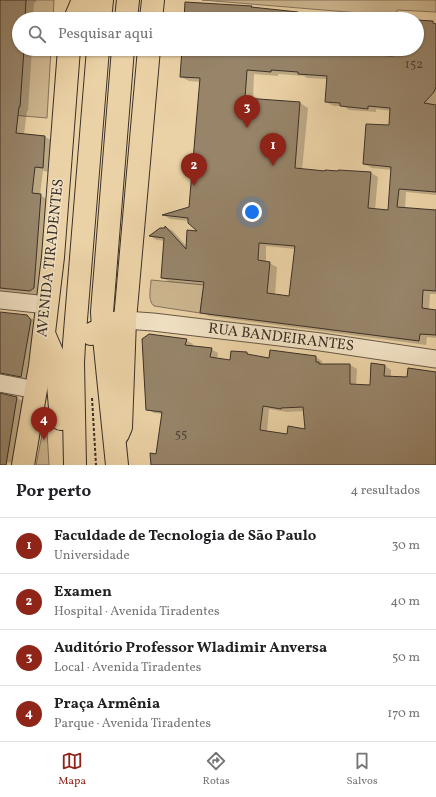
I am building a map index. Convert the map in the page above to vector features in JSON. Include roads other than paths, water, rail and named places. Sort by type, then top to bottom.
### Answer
[{"type":"main road","points":[[72,12],[73,0]]},
{"type":"main road","points":[[78,12],[83,0]]},
{"type":"main road","points":[[101,12],[102,0]]},
{"type":"main road","points":[[127,12],[128,0]]},
{"type":"main road","points":[[152,12],[153,0]]},
{"type":"main road","name":"AVENIDA TIRADENTES","points":[[47,362],[44,334],[53,249],[68,56]]},
{"type":"main road","name":"AVENIDA TIRADENTES","points":[[75,465],[74,344],[97,56]]},
{"type":"main road","points":[[117,465],[102,312],[123,56]]},
{"type":"main road","points":[[114,442],[121,427],[125,320],[148,56]]},
{"type":"main road","points":[[23,465],[36,390],[47,362],[74,344],[103,328],[115,322],[125,320]]},
{"type":"main road","points":[[47,362],[58,385],[66,465]]},
{"type":"street","points":[[0,300],[47,305]]},
{"type":"street","name":"RUA BANDEIRANTES","points":[[125,320],[321,342],[436,359]]},
{"type":"street","points":[[0,383],[36,390]]},
{"type":"place","name":"Auditório Professor Wladimir Anversa","points":[[247,128]]},
{"type":"place","name":"Faculdade de Tecnologia de São Paulo","points":[[273,166]]},
{"type":"place","name":"Examen","points":[[194,186]]},
{"type":"place","name":"Praça Armênia","points":[[44,440]]}]
